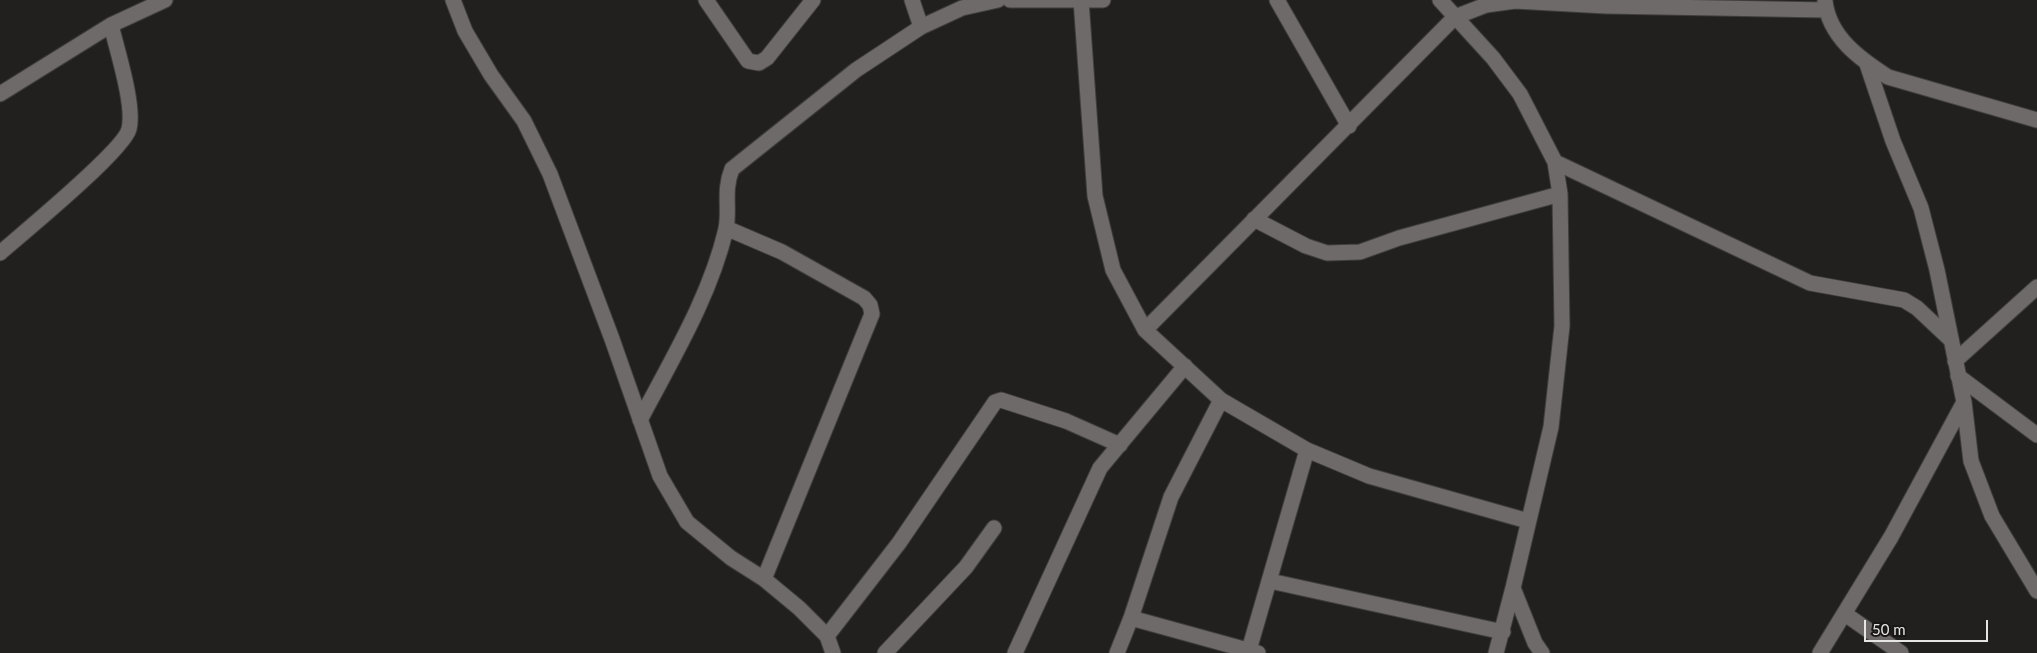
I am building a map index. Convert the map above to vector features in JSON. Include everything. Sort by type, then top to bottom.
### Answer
[{"type":"street","points":[[0,94],[111,25],[165,0]]},
{"type":"street","points":[[453,0],[465,31],[491,75],[524,121],[550,174],[660,476],[687,522],[731,558],[764,579],[799,608],[827,636],[833,653]]},
{"type":"street","points":[[706,0],[748,61],[759,63],[767,58],[813,0]]},
{"type":"street","points":[[912,0],[921,27]]},
{"type":"street","points":[[640,420],[703,297],[726,228],[726,182],[732,169],[739,161],[856,70],[921,27],[962,8],[998,0]]},
{"type":"street","points":[[1010,0],[1104,0]]},
{"type":"street","points":[[1081,0],[1095,196],[1113,270],[1145,330],[1221,400],[1307,450],[1368,476],[1528,521]]},
{"type":"street","points":[[1277,0],[1349,126]]},
{"type":"street","points":[[1440,0],[1493,58],[1520,94],[1555,162],[1560,194],[1561,335],[1551,427],[1496,653]]},
{"type":"street","points":[[1145,330],[1455,18],[1486,5],[1515,1],[1606,6],[1825,5],[1843,44],[1867,64],[1888,77],[2037,120]]},
{"type":"street","points":[[0,253],[99,165],[129,131],[131,114],[111,25]]},
{"type":"street","points":[[1867,64],[1920,208],[1938,270],[1950,339],[1964,402],[1971,461],[1992,516],[2037,591]]},
{"type":"street","points":[[1555,162],[1810,283],[1904,300],[1917,308],[1950,339]]},
{"type":"street","points":[[1254,219],[1306,246],[1327,253],[1360,252],[1398,238],[1560,194]]},
{"type":"street","points":[[726,228],[782,252],[864,298],[870,305],[872,314],[764,579]]},
{"type":"street","points":[[1955,361],[2037,287]]},
{"type":"street","points":[[1015,653],[1100,468],[1184,366]]},
{"type":"street","points":[[1958,376],[2037,435]]},
{"type":"street","points":[[827,636],[899,543],[994,402],[1000,400],[1066,421],[1120,445]]},
{"type":"street","points":[[1117,653],[1131,618],[1171,497],[1221,400]]},
{"type":"street","points":[[1820,653],[1891,536],[1964,402]]},
{"type":"street","points":[[1131,618],[1254,652],[1270,581],[1307,450]]},
{"type":"street","points":[[885,653],[966,567],[994,528]]},
{"type":"street","points":[[1270,581],[1502,632]]},
{"type":"street","points":[[1513,588],[1535,643],[1542,653]]},
{"type":"street","points":[[1845,614],[1901,653]]}]
